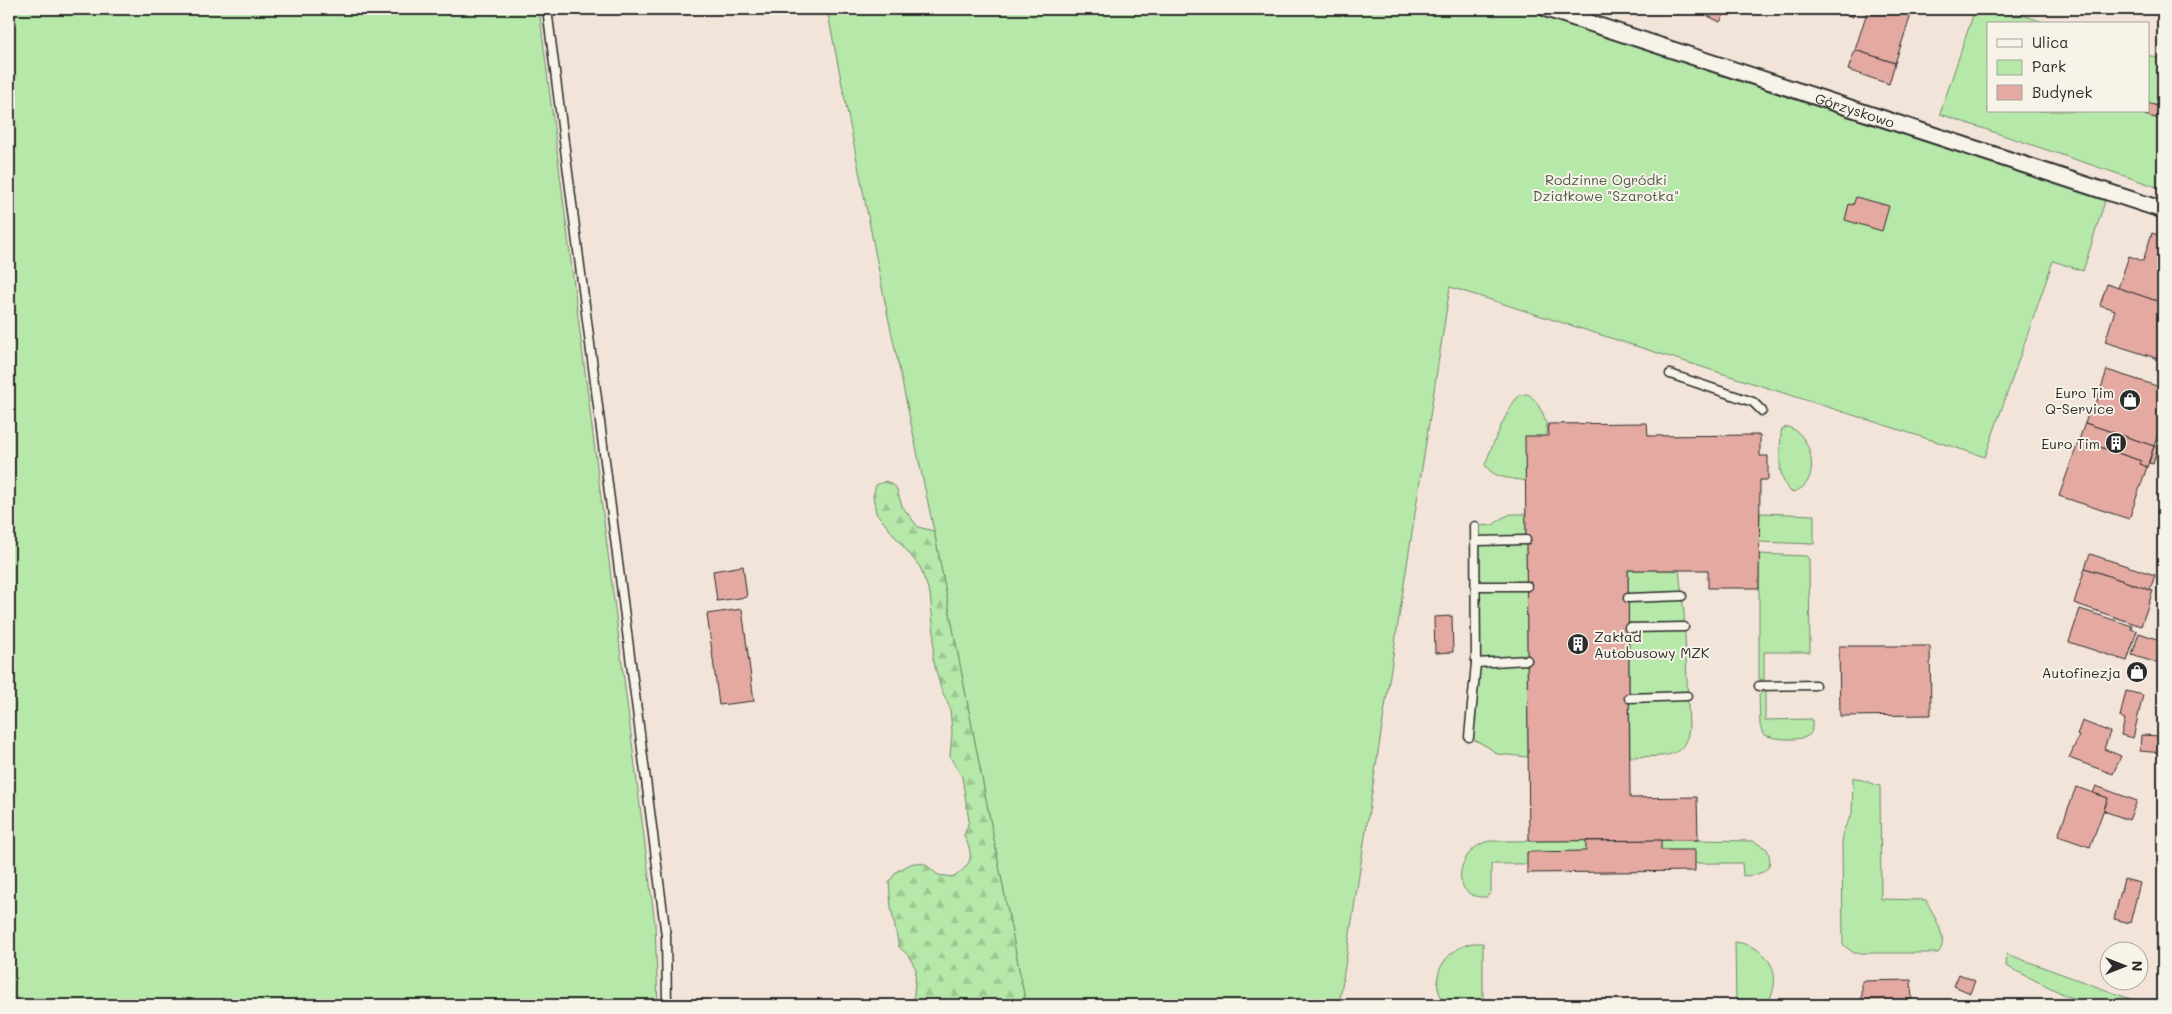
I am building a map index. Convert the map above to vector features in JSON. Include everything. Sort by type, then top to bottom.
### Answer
[{"type":"street","name":"Górzyskowo","points":[[1547,9],[2163,210]]},
{"type":"lane","points":[[547,9],[666,936],[667,1005]]},
{"type":"lane","points":[[1670,374],[1753,402],[1762,411]]},
{"type":"lane","points":[[1469,737],[1476,663],[1476,526]]},
{"type":"lane","points":[[1476,541],[1526,540]]},
{"type":"lane","points":[[1476,586],[1527,586]]},
{"type":"lane","points":[[1628,598],[1682,596]]},
{"type":"lane","points":[[1628,628],[1684,627]]},
{"type":"lane","points":[[1476,663],[1527,660]]},
{"type":"lane","points":[[1759,686],[1815,686]]},
{"type":"lane","points":[[1629,698],[1687,696]]},
{"type":"green space","points":[[9,9],[539,9],[655,924],[658,1005],[9,1005]]},
{"type":"green space","name":"Rodzinne Ogródki Działkowe \"Szarotka\"","points":[[827,9],[1521,9],[2105,201],[2083,271],[2053,261],[1985,457],[1450,287],[1339,1005],[1026,1005],[934,531],[886,307]]},
{"type":"green space","points":[[1975,9],[2003,9],[2044,22],[1987,22],[1987,112],[2146,112],[2145,115],[2163,120],[2163,189],[1940,114]]},
{"type":"green space","points":[[2150,56],[2163,60],[2163,108],[2150,104]]},
{"type":"green space","points":[[1528,394],[1542,412],[1547,430],[1544,447],[1526,481],[1498,475],[1489,470],[1485,465],[1511,407],[1520,395]]},
{"type":"green space","points":[[1786,427],[1795,430],[1803,437],[1811,458],[1811,470],[1808,480],[1802,488],[1791,492],[1783,479],[1780,463],[1781,431]]},
{"type":"green space","points":[[886,481],[896,487],[902,506],[918,527],[934,531],[1026,1005],[913,1005],[916,969],[908,955],[899,947],[891,907],[889,882],[897,871],[913,863],[925,864],[938,875],[954,877],[965,868],[970,859],[969,849],[964,836],[969,821],[962,777],[950,757],[952,733],[950,708],[941,689],[933,659],[934,634],[930,594],[920,567],[876,513],[873,496],[876,485]]},
{"type":"green space","points":[[1760,513],[1814,515],[1814,544],[1759,542]]},
{"type":"green space","points":[[1511,514],[1526,514],[1528,757],[1497,754],[1469,737],[1476,663],[1475,526],[1493,525]]},
{"type":"green space","points":[[1759,554],[1806,556],[1809,559],[1810,652],[1764,652],[1764,680],[1759,679]]},
{"type":"green space","points":[[1628,570],[1679,570],[1684,612],[1689,727],[1687,739],[1682,747],[1668,755],[1630,757]]},
{"type":"green space","points":[[1765,691],[1765,720],[1812,719],[1810,734],[1805,737],[1786,739],[1763,734],[1760,726],[1759,694]]},
{"type":"green space","points":[[1853,777],[1880,786],[1881,899],[1926,900],[1941,934],[1941,948],[1938,953],[1854,953],[1843,945],[1842,843],[1844,829],[1852,814]]},
{"type":"green space","points":[[1488,841],[1753,841],[1767,849],[1770,862],[1768,867],[1761,873],[1743,876],[1742,863],[1491,864],[1491,893],[1486,897],[1475,896],[1462,885],[1462,867],[1466,858],[1472,850]]},
{"type":"green space","points":[[1735,942],[1757,949],[1771,964],[1774,973],[1774,983],[1772,994],[1766,1005],[1736,1005]]},
{"type":"green space","points":[[1472,943],[1483,943],[1483,1005],[1446,1005],[1440,995],[1438,985],[1441,967],[1453,952]]},
{"type":"green space","points":[[2007,954],[2100,988],[2100,992],[2111,992],[2147,1005],[2092,1005],[2067,996],[2006,966]]},
{"type":"building","points":[[1694,9],[1727,9],[1720,22]]},
{"type":"building","points":[[1837,9],[1855,9],[1853,17],[1836,11]]},
{"type":"building","points":[[1868,9],[1913,9],[1895,63],[1855,50]]},
{"type":"building","points":[[1855,50],[1895,63],[1889,84],[1848,70]]},
{"type":"building","points":[[2150,104],[2163,108],[2163,120],[2145,115],[2146,112],[2150,112]]},
{"type":"building","points":[[1856,197],[1889,206],[1882,231],[1845,220],[1849,204],[1853,205]]},
{"type":"building","points":[[2152,233],[2163,237],[2163,303],[2118,288],[2129,256],[2143,261]]},
{"type":"building","points":[[2107,284],[2163,303],[2163,358],[2157,356],[2156,358],[2105,342],[2115,310],[2100,305]]},
{"type":"building","name":"Euro Tim Q-Service","points":[[2107,370],[2163,388],[2163,417],[2154,446],[2085,423],[2089,412],[2093,413]]},
{"type":"building","name":"Zakład Autobusowy MZK","points":[[1647,423],[1648,436],[1760,435],[1760,456],[1768,456],[1768,480],[1760,480],[1759,588],[1708,588],[1708,570],[1628,570],[1630,798],[1697,797],[1698,840],[1529,841],[1525,436],[1549,436],[1548,424]]},
{"type":"building","name":"Euro Tim","points":[[2085,423],[2154,446],[2147,467],[2140,464],[2141,461],[2079,440]]},
{"type":"building","points":[[2079,440],[2141,461],[2140,464],[2147,467],[2129,519],[2059,496]]},
{"type":"building","points":[[2154,446],[2158,448],[2153,464],[2149,463]]},
{"type":"building","points":[[2090,554],[2155,575],[2150,590],[2085,568]]},
{"type":"building","points":[[743,566],[747,597],[717,601],[713,571]]},
{"type":"building","points":[[2085,568],[2153,591],[2141,626],[2074,603]]},
{"type":"building","points":[[742,609],[754,701],[719,705],[707,614]]},
{"type":"building","points":[[2080,609],[2132,626],[2131,629],[2137,631],[2127,661],[2069,642]]},
{"type":"building","points":[[1452,616],[1453,652],[1435,653],[1434,617]]},
{"type":"building","points":[[2139,633],[2163,641],[2163,665],[2132,655]]},
{"type":"building","points":[[1839,646],[1930,646],[1931,715],[1840,716]]},
{"type":"building","points":[[2126,691],[2143,695],[2133,738],[2121,735],[2125,719],[2120,717]]},
{"type":"building","points":[[2082,721],[2110,732],[2104,749],[2121,756],[2113,774],[2069,758],[2079,736],[2077,735]]},
{"type":"building","points":[[2141,735],[2163,736],[2163,753],[2140,751]]},
{"type":"building","points":[[2096,786],[2137,801],[2129,820],[2104,811],[2108,798],[2093,793]]},
{"type":"building","points":[[2076,787],[2108,798],[2090,847],[2058,836]]},
{"type":"building","points":[[1661,840],[1661,850],[1695,850],[1695,871],[1527,873],[1527,852],[1586,851],[1586,841]]},
{"type":"building","points":[[2124,879],[2140,883],[2130,923],[2114,919]]},
{"type":"building","points":[[2163,896],[2163,932],[2160,932]]},
{"type":"building","points":[[1959,974],[1975,981],[1970,993],[1954,986]]},
{"type":"building","points":[[1911,980],[1912,1005],[1862,1005],[1862,981]]},
{"type":"place","name":"Euro Tim Q-Service","points":[[2130,400]]},
{"type":"place","name":"Euro Tim","points":[[2116,443]]},
{"type":"place","name":"Zakład Autobusowy MZK","points":[[1578,644]]},
{"type":"place","name":"Autofinezja","points":[[2137,672]]}]
